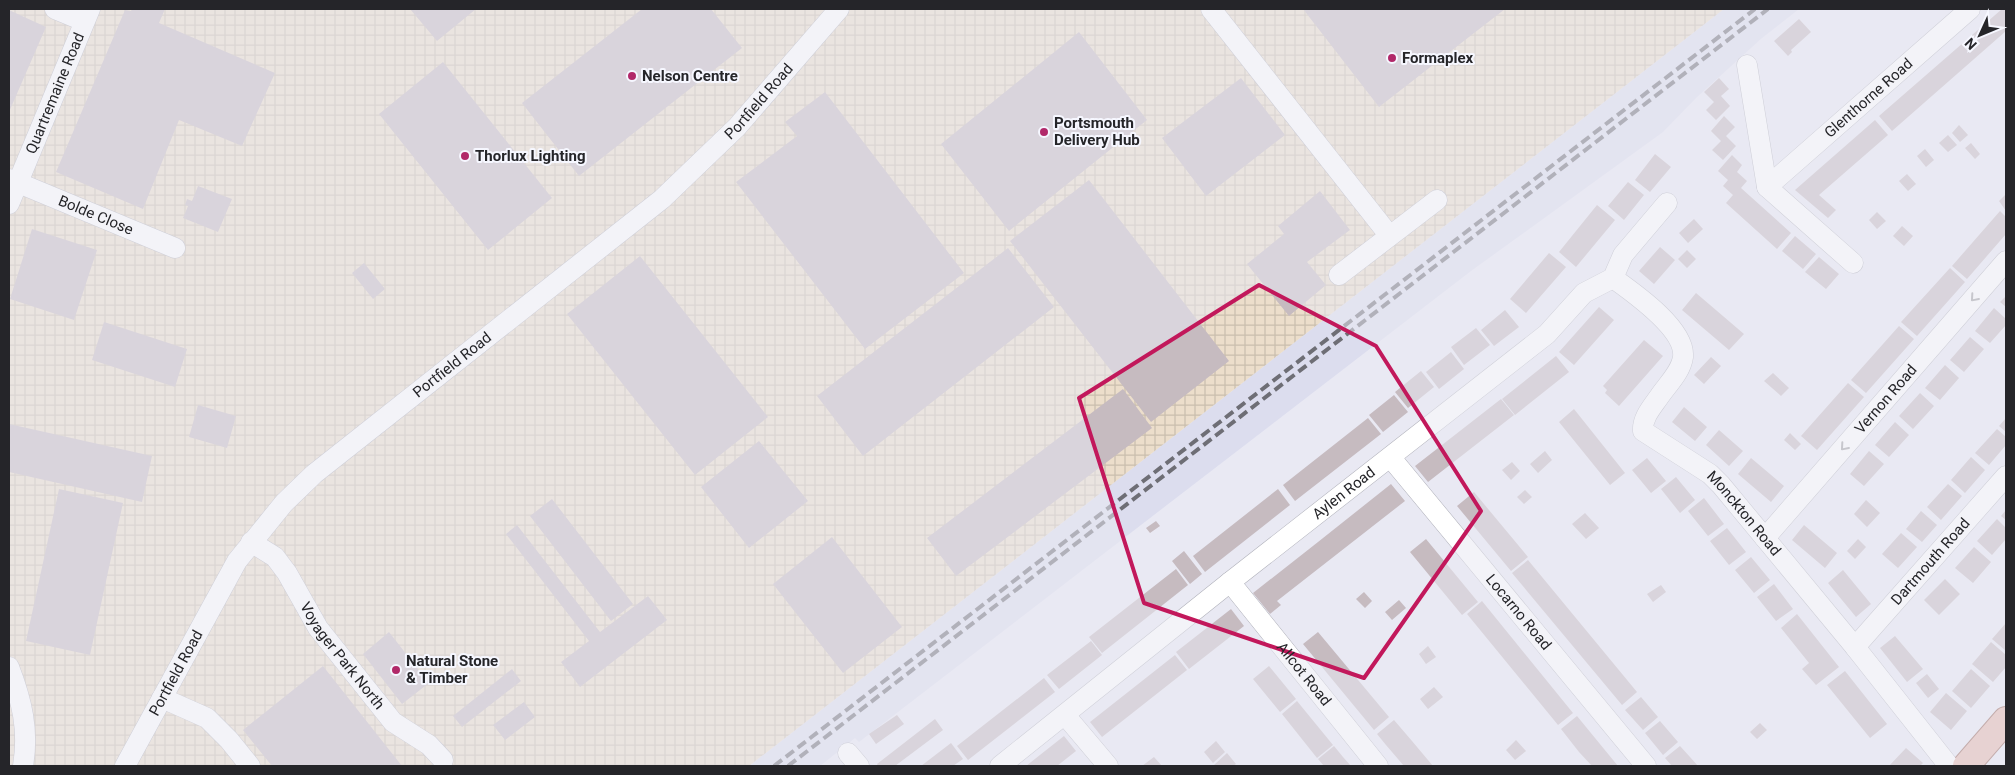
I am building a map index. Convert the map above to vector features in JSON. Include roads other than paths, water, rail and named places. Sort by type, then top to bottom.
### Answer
[{"type":"main road","points":[[1966,766],[2006,720]]},
{"type":"street","points":[[55,9],[87,15]]},
{"type":"street","name":"Portfield Road","points":[[126,766],[237,561],[284,503],[314,474],[662,199],[737,127],[838,9]]},
{"type":"street","points":[[1211,9],[1389,235]]},
{"type":"street","name":"Glenthorne Road","points":[[1767,187],[1970,9]]},
{"type":"street","name":"Quartremaine Road","points":[[9,204],[12,180],[87,15]]},
{"type":"street","points":[[1746,65],[1767,187],[1853,263]]},
{"type":"street","name":"Bolde Close","points":[[12,180],[175,248]]},
{"type":"street","points":[[1339,275],[1437,200]]},
{"type":"street","points":[[1613,278],[1623,255],[1667,203]]},
{"type":"street","name":"Vernon Road","points":[[1765,538],[2006,261]]},
{"type":"street","name":"Aylen Road","points":[[1000,766],[1230,582],[1546,334],[1584,293],[1613,278]]},
{"type":"street","name":"Monckton Road","points":[[1613,278],[1674,329],[1681,343],[1683,356],[1680,367],[1648,413],[1643,424],[1643,431],[1710,474],[1855,647],[1949,766]]},
{"type":"street","name":"Locarno Road","points":[[1390,458],[1646,766]]},
{"type":"street","name":"Dartmouth Road","points":[[1855,647],[2006,476]]},
{"type":"street","name":"Voyager Park North","points":[[251,542],[275,557],[287,572],[318,628],[393,722],[429,745],[444,760]]},
{"type":"street","name":"Allcot Road","points":[[1230,582],[1378,766]]},
{"type":"street","points":[[9,667],[21,700],[25,718],[27,737],[24,766]]},
{"type":"street","points":[[162,698],[207,718],[229,740],[250,766]]},
{"type":"street","points":[[1066,715],[1108,766]]},
{"type":"railway","points":[[774,766],[1755,9]]},
{"type":"railway","points":[[788,766],[1768,9]]},
{"type":"place","name":"Formaplex","points":[[1392,58]]},
{"type":"place","name":"Nelson Centre","points":[[632,76]]},
{"type":"place","name":"Portsmouth Delivery Hub","points":[[1044,132]]},
{"type":"place","name":"Thorlux Lighting","points":[[465,156]]},
{"type":"place","name":"Natural Stone & Timber","points":[[396,670]]}]
